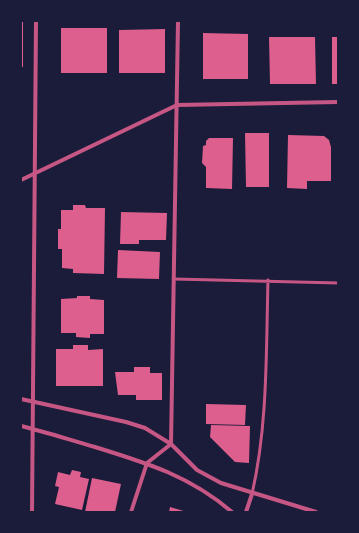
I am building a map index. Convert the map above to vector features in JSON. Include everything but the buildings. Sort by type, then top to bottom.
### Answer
[{"type":"street","points":[[32,512],[32,402],[36,172],[36,21]]},
{"type":"street","points":[[171,444],[178,21]]},
{"type":"street","points":[[21,180],[177,105],[338,102]]},
{"type":"street","points":[[21,399],[126,422],[145,428],[171,444],[197,470],[220,483],[252,494],[316,512]]},
{"type":"street","points":[[21,426],[147,463],[189,482],[206,492],[232,512]]},
{"type":"street","points":[[131,512],[147,463],[171,444]]},
{"type":"street","points":[[246,512],[252,494]]},
{"type":"lane","points":[[174,279],[338,282]]},
{"type":"lane","points":[[252,494],[262,438],[268,280]]}]
